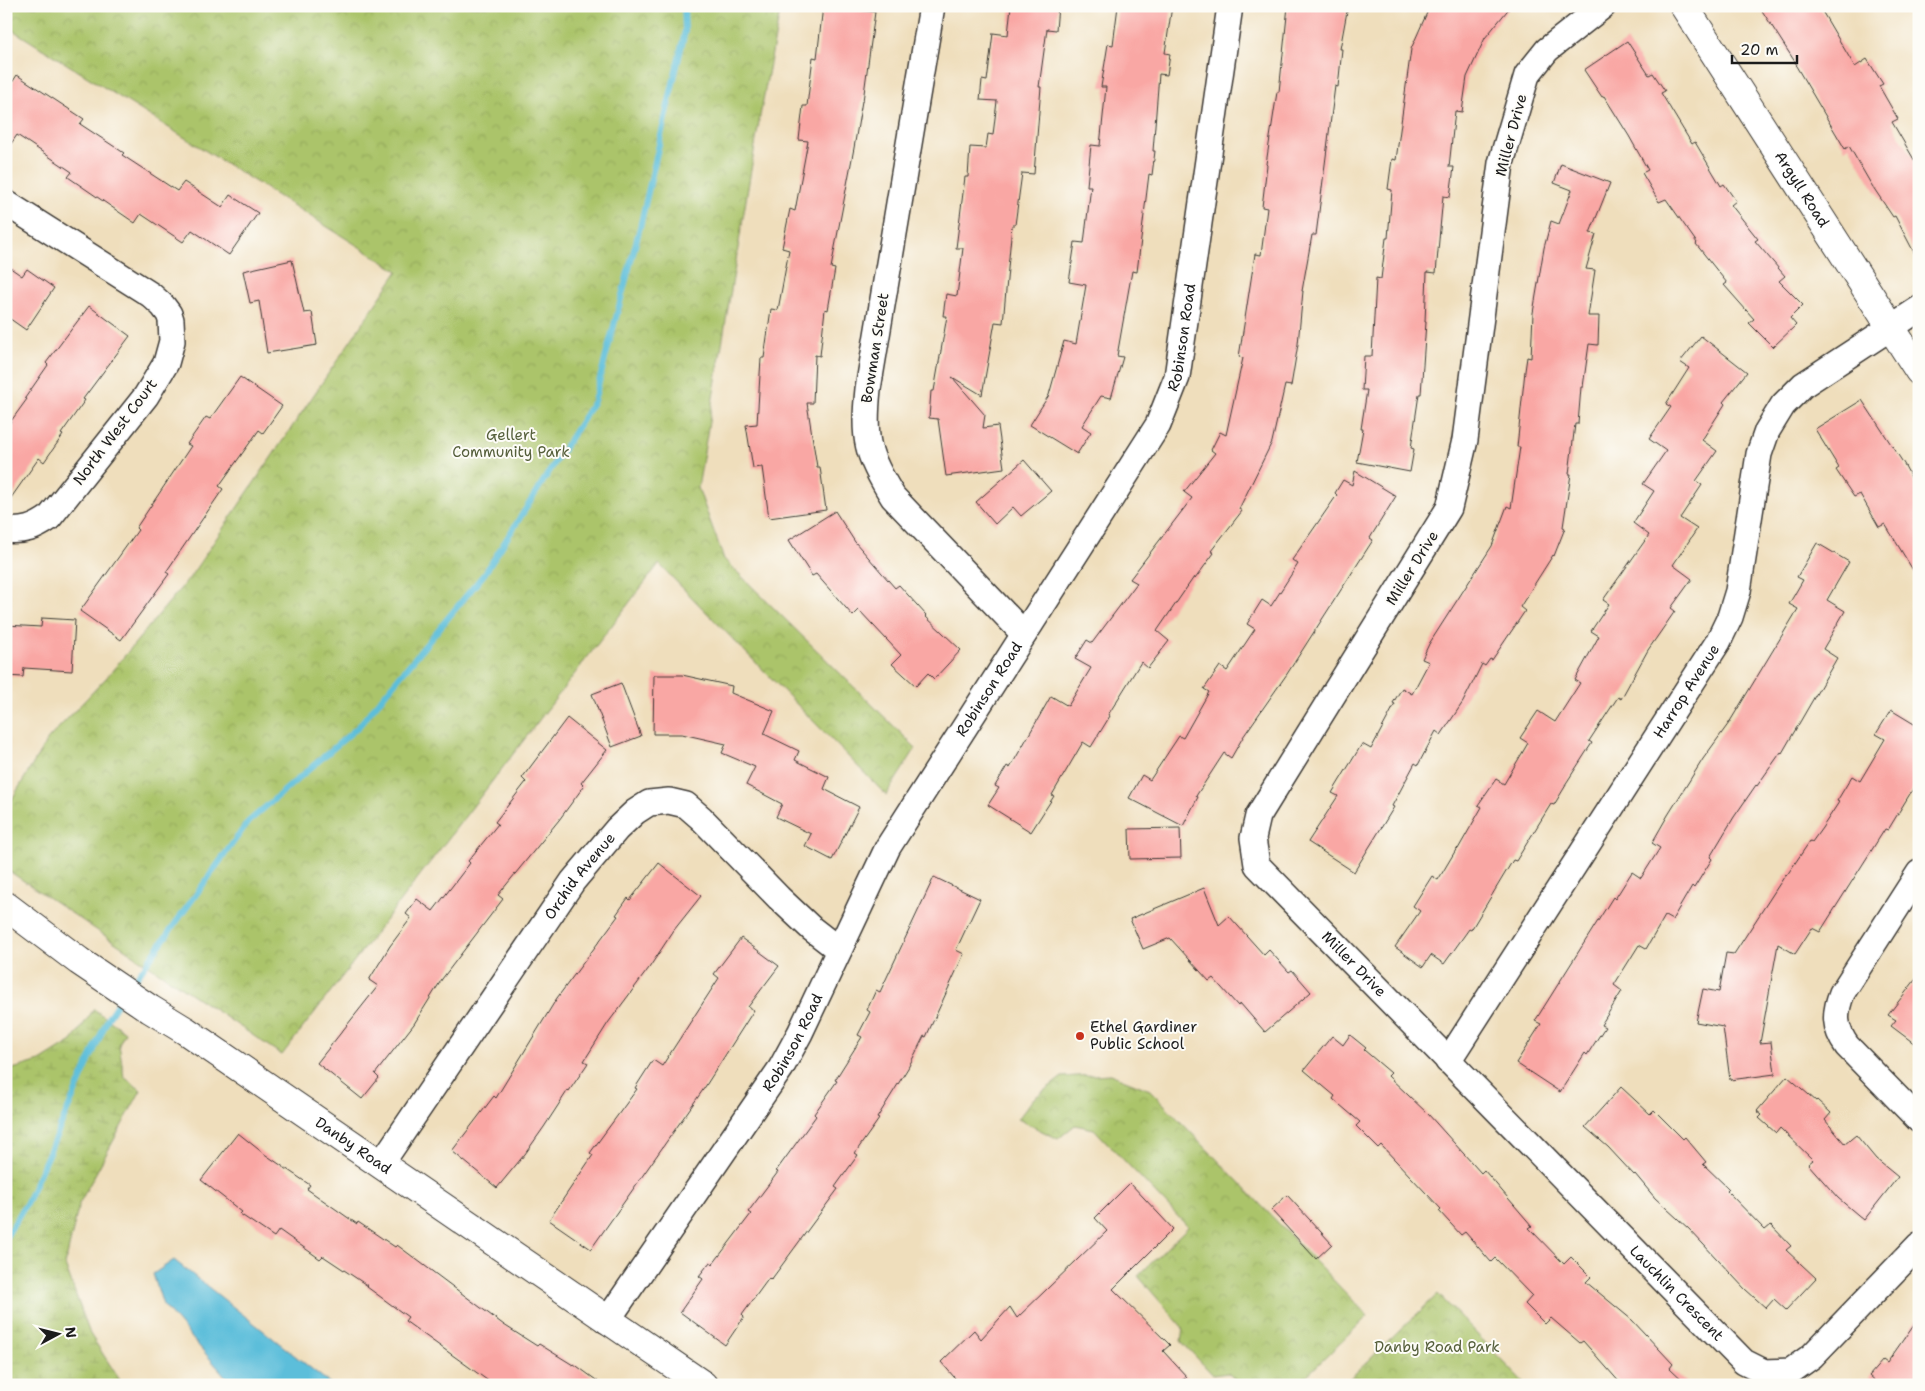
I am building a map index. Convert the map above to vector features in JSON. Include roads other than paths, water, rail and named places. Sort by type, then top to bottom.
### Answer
[{"type":"street","name":"Bowman Street","points":[[932,6],[868,389],[864,422],[867,448],[892,497],[1024,634]]},
{"type":"street","name":"Robinson Road","points":[[608,1321],[781,1068],[800,1033],[888,847],[1158,424],[1173,390],[1179,362],[1230,6]]},
{"type":"street","name":"Miller Drive","points":[[1448,1061],[1257,865],[1253,838],[1258,816],[1449,508],[1465,440],[1501,163],[1527,75],[1547,50],[1603,6]]},
{"type":"street","name":"Argyll Road","points":[[1684,6],[1919,371]]},
{"type":"street","name":"North West Court","points":[[6,203],[151,295],[169,314],[172,332],[172,341],[166,362],[146,396],[49,518],[40,524],[23,530],[6,530]]},
{"type":"street","name":"Harrop Avenue","points":[[1448,1061],[1718,642],[1730,617],[1738,591],[1759,454],[1767,430],[1783,405],[1803,385],[1919,309]]},
{"type":"street","name":"Orchid Avenue","points":[[381,1164],[573,880],[617,829],[635,812],[649,803],[669,801],[686,805],[779,898],[812,929],[839,950]]},
{"type":"street","points":[[1919,873],[1842,993],[1836,1016],[1839,1035],[1847,1046],[1919,1120]]},
{"type":"street","name":"Danby Road","points":[[6,906],[79,961],[186,1031],[703,1385]]},
{"type":"street","name":"Lauchlin Crescent","points":[[1448,1061],[1744,1362],[1764,1372],[1791,1371],[1812,1356],[1919,1244]]},
{"type":"water","points":[[174,1260],[332,1385],[233,1385],[163,1305],[153,1274]]},
{"type":"waterway","points":[[129,988],[248,822],[358,727],[485,573],[594,401],[640,227],[685,31],[684,6]]},
{"type":"waterway","points":[[6,1237],[27,1202],[109,1016],[121,998]]},
{"type":"place","name":"Ethel Gardiner Public School","points":[[1080,1036]]},
{"type":"park label","name":"Gellert Community Park","points":[[511,444]]},
{"type":"park label","name":"Danby Road Park","points":[[1437,1347]]}]
